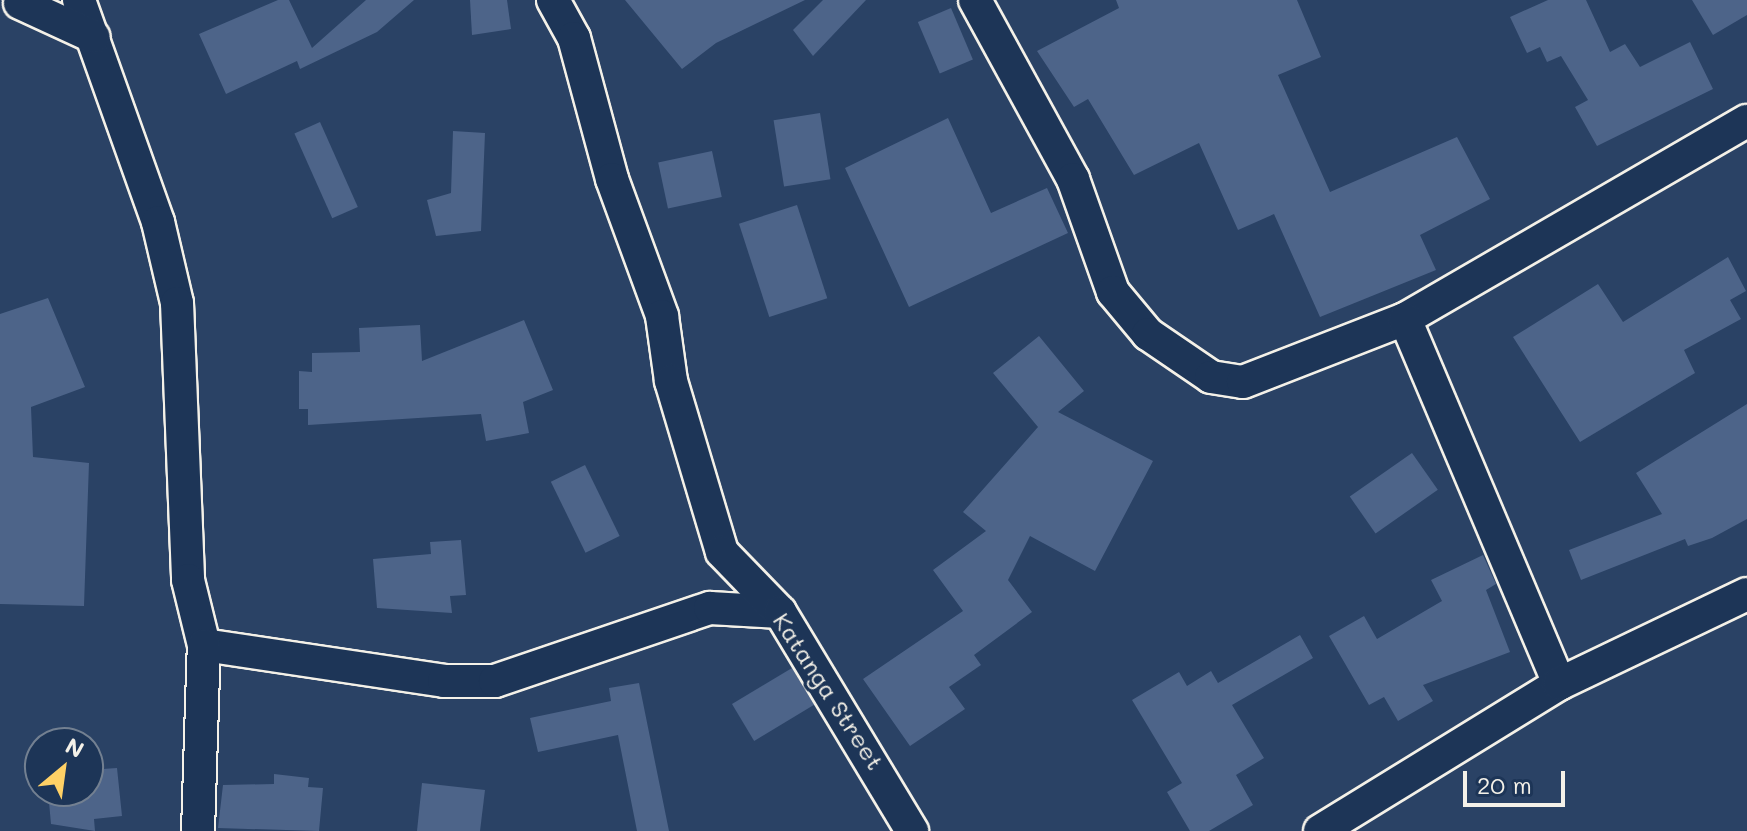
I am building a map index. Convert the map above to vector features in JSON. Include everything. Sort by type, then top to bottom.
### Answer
[{"type":"street","points":[[79,0],[158,222],[177,303],[188,580],[204,645],[198,831]]},
{"type":"street","name":"Katanga Street","points":[[553,0],[574,38],[612,179],[662,316],[671,381],[722,552],[780,612],[912,831]]},
{"type":"street","points":[[975,0],[1073,179],[1113,292],[1182,362],[1243,382],[1405,319],[1747,121]]},
{"type":"street","points":[[16,4],[94,37]]},
{"type":"street","points":[[1405,319],[1559,684]]},
{"type":"street","points":[[710,608],[722,552]]},
{"type":"street","points":[[1320,831],[1559,684],[1747,594]]},
{"type":"street","points":[[204,645],[444,681],[495,681],[710,608],[780,612]]},
{"type":"building","points":[[278,0],[289,0],[312,48],[366,0],[414,0],[377,32],[300,69],[297,61],[226,94],[199,34]]},
{"type":"building","points":[[470,0],[507,0],[511,29],[472,35]]},
{"type":"building","points":[[625,0],[805,0],[716,43],[682,69]]},
{"type":"building","points":[[823,0],[866,0],[813,56],[793,30]]},
{"type":"building","points":[[1116,0],[1297,0],[1321,57],[1278,75],[1330,192],[1457,137],[1490,199],[1420,235],[1436,270],[1320,317],[1274,214],[1238,230],[1199,143],[1134,175],[1088,99],[1074,107],[1037,51],[1119,8]]},
{"type":"building","points":[[1548,0],[1586,0],[1610,52],[1625,44],[1640,67],[1690,42],[1713,89],[1597,146],[1575,107],[1588,100],[1561,56],[1547,62],[1540,47],[1527,53],[1510,17]]},
{"type":"building","points":[[1692,0],[1747,0],[1747,15],[1713,35]]},
{"type":"building","points":[[951,8],[973,60],[940,74],[918,22]]},
{"type":"building","points":[[820,113],[830,179],[784,187],[774,120]]},
{"type":"building","points":[[948,118],[991,213],[1047,188],[1068,233],[909,307],[845,168]]},
{"type":"building","points":[[320,122],[358,207],[332,218],[294,133]]},
{"type":"building","points":[[453,131],[485,133],[481,231],[436,236],[427,200],[451,193]]},
{"type":"building","points":[[712,151],[722,197],[668,208],[658,162]]},
{"type":"building","points":[[797,205],[827,298],[769,317],[739,224]]},
{"type":"building","points":[[1728,257],[1746,291],[1730,300],[1741,319],[1684,350],[1695,373],[1580,442],[1513,337],[1598,284],[1623,322]]},
{"type":"building","points":[[48,298],[85,387],[31,407],[33,457],[89,463],[84,606],[0,604],[0,314]]},
{"type":"building","points":[[524,320],[553,390],[523,402],[529,433],[486,441],[481,414],[308,425],[308,409],[299,409],[299,371],[312,372],[312,353],[360,352],[359,328],[420,325],[422,361]]},
{"type":"building","points":[[1039,336],[1084,391],[1058,412],[1153,461],[1095,571],[1030,536],[1008,580],[1032,612],[974,655],[981,665],[949,687],[965,709],[910,746],[863,679],[963,611],[933,570],[986,531],[963,512],[1038,427],[993,373]]},
{"type":"building","points":[[1747,404],[1747,519],[1712,538],[1688,546],[1685,539],[1581,580],[1569,550],[1662,514],[1636,473]]},
{"type":"building","points":[[1412,453],[1438,490],[1376,533],[1350,497]]},
{"type":"building","points":[[585,465],[620,536],[585,553],[551,482]]},
{"type":"building","points":[[461,540],[466,595],[450,596],[452,613],[377,608],[373,559],[431,554],[430,542]]},
{"type":"building","points":[[1483,555],[1496,584],[1486,590],[1510,652],[1423,685],[1433,701],[1398,721],[1384,697],[1369,705],[1329,636],[1364,616],[1377,639],[1442,601],[1431,580]]},
{"type":"building","points":[[1300,635],[1313,658],[1232,705],[1264,758],[1236,775],[1253,805],[1209,831],[1190,831],[1167,792],[1182,783],[1132,700],[1179,672],[1187,686],[1211,671],[1218,683]]},
{"type":"building","points":[[792,668],[814,705],[754,741],[732,704]]},
{"type":"building","points":[[639,683],[669,831],[637,831],[618,735],[538,752],[530,718],[611,701],[609,688]]},
{"type":"building","points":[[117,768],[122,816],[94,819],[95,831],[51,824],[49,807],[104,807],[104,769]]},
{"type":"building","points":[[274,774],[309,778],[308,787],[323,788],[319,831],[218,828],[223,785],[274,784]]},
{"type":"building","points":[[422,783],[485,790],[480,831],[417,831]]}]
